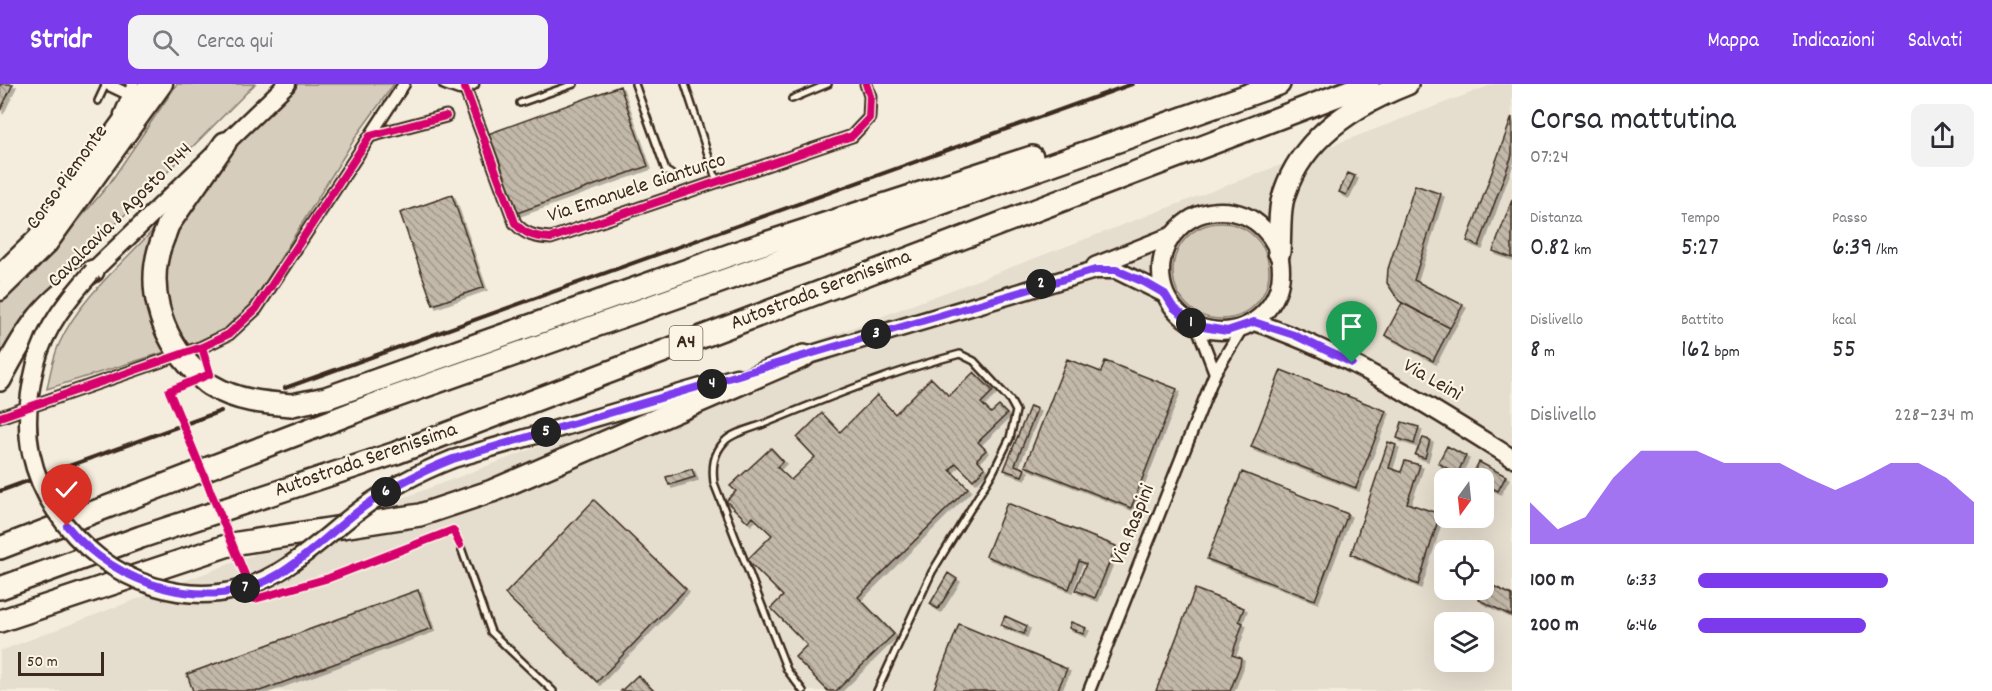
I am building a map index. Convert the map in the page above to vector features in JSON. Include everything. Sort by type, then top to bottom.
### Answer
[{"type":"highway","points":[[225,143],[168,225],[157,251],[154,275],[157,303],[177,354],[209,385],[235,398],[292,405],[326,398],[744,250],[1258,84]]},
{"type":"highway","name":"Autostrada Serenissima","points":[[0,548],[386,400],[1279,84]]},
{"type":"highway","name":"Autostrada Serenissima","points":[[0,588],[152,533],[396,453],[1368,84]]},
{"type":"highway","points":[[1279,252],[1282,205],[1295,166],[1306,151],[1331,126],[1385,93],[1407,84]]},
{"type":"highway","points":[[0,380],[18,345],[37,316],[65,288],[93,271]]},
{"type":"highway","points":[[0,621],[232,544],[420,515],[482,495],[804,356]]},
{"type":"main road","name":"Corso Piemonte","points":[[0,273],[36,238],[148,84]]},
{"type":"main road","name":"Corso Piemonte","points":[[0,292],[48,245],[164,84]]},
{"type":"main road","name":"Cavalcavia 8 Agosto 1944","points":[[286,84],[93,271],[63,305],[36,361],[30,393],[28,429],[31,453],[48,498],[81,544],[110,567],[160,587],[187,592],[217,593],[250,586],[279,574],[387,491],[418,472],[453,459],[1072,275],[1095,270],[1116,270],[1165,294]]},
{"type":"main road","points":[[1222,211],[1240,214],[1257,222],[1270,236],[1279,252],[1282,274],[1277,295],[1268,310],[1248,325],[1219,331],[1197,326],[1173,307],[1165,294],[1161,274],[1163,253],[1173,235],[1186,222],[1203,213],[1222,211]]},
{"type":"main road","name":"Cavalcavia 8 Agosto 1944","points":[[1072,275],[1173,235]]},
{"type":"main road","points":[[1277,295],[1283,320],[1294,335]]},
{"type":"main road","name":"Via Leinì","points":[[1248,325],[1294,335],[1424,400],[1512,458]]},
{"type":"street","points":[[107,84],[131,89],[117,128]]},
{"type":"street","points":[[0,417],[202,347],[229,334],[256,309],[404,84]]},
{"type":"street","name":"Via Emanuele Gianturco","points":[[445,84],[452,88],[469,86],[515,223],[522,232],[535,237],[552,238],[852,136],[869,117],[870,96],[866,84]]},
{"type":"street","points":[[370,136],[446,116]]},
{"type":"street","name":"Via Raspini","points":[[1089,691],[1215,373],[1248,325]]},
{"type":"street","points":[[1197,326],[1215,373]]},
{"type":"lane","points":[[98,101],[107,84]]},
{"type":"lane","points":[[520,103],[574,84]]},
{"type":"lane","points":[[635,84],[666,171],[672,174]]},
{"type":"lane","points":[[685,84],[717,183]]},
{"type":"lane","points":[[792,99],[828,84]]},
{"type":"lane","points":[[803,691],[787,670],[714,483],[712,467],[717,451],[727,439],[805,407],[880,379],[960,354],[974,361],[1010,400],[1016,411],[1010,438],[993,472],[932,572],[877,691]]},
{"type":"lane","points":[[459,545],[491,632],[553,691]]},
{"type":"shaded area","points":[[177,84],[255,84],[38,302],[0,361],[0,296],[34,274],[109,184]]},
{"type":"shaded area","points":[[289,84],[394,84],[357,135],[252,304],[225,331],[184,349],[172,320],[165,290],[165,269],[171,245],[196,194],[214,169],[252,123]]},
{"type":"shaded area","points":[[1494,84],[1512,84],[1512,691],[0,691],[0,651]]},
{"type":"shaded area","points":[[1221,223],[1239,227],[1255,237],[1265,253],[1269,271],[1265,289],[1255,305],[1239,315],[1221,319],[1203,315],[1187,305],[1177,289],[1173,271],[1177,253],[1187,237],[1203,227]]},
{"type":"shaded area","points":[[156,227],[145,296],[165,352],[47,389],[59,344],[78,312],[103,282]]},
{"type":"building","points":[[0,84],[13,84],[0,111]]},
{"type":"building","points":[[620,86],[648,166],[517,213],[488,134]]},
{"type":"building","points":[[1512,117],[1512,155],[1479,246],[1467,241]]},
{"type":"building","points":[[1348,173],[1355,176],[1346,195],[1339,192]]},
{"type":"building","points":[[1415,185],[1441,194],[1414,280],[1463,305],[1450,328],[1399,301],[1387,283],[1388,269]]},
{"type":"building","points":[[452,195],[484,287],[433,305],[400,213]]},
{"type":"building","points":[[1512,200],[1512,258],[1493,251]]},
{"type":"building","points":[[1402,303],[1450,328],[1433,361],[1385,335]]},
{"type":"building","points":[[1067,359],[1101,372],[1105,361],[1177,389],[1131,508],[1025,466]]},
{"type":"building","points":[[1281,370],[1386,411],[1356,488],[1251,447]]},
{"type":"building","points":[[974,372],[993,391],[981,403],[991,413],[999,406],[1007,414],[978,442],[986,450],[977,459],[985,468],[973,480],[956,463],[950,470],[968,488],[858,597],[894,634],[836,691],[828,691],[795,657],[807,645],[771,608],[783,596],[747,560],[772,535],[753,517],[748,522],[726,501],[736,491],[730,486],[771,448],[783,461],[777,467],[791,480],[815,457],[797,438],[822,413],[840,432],[877,395],[895,414],[931,378],[949,396]]},
{"type":"building","points":[[1030,406],[1037,409],[1015,465],[1025,469],[1022,476],[1004,470]]},
{"type":"building","points":[[1402,422],[1419,427],[1414,444],[1397,438]]},
{"type":"building","points":[[1423,438],[1430,440],[1425,458],[1415,455]]},
{"type":"building","points":[[1388,442],[1396,445],[1389,468],[1401,472],[1405,461],[1420,465],[1407,503],[1434,512],[1436,528],[1418,585],[1351,554]]},
{"type":"building","points":[[1447,446],[1466,456],[1460,468],[1447,468],[1438,463]]},
{"type":"building","points":[[1479,462],[1491,468],[1476,468]]},
{"type":"building","points":[[692,469],[695,477],[669,485],[666,477]]},
{"type":"building","points":[[1494,470],[1506,476],[1498,491],[1494,489]]},
{"type":"building","points":[[1242,472],[1348,514],[1315,600],[1207,559]]},
{"type":"building","points":[[594,500],[686,589],[597,682],[505,594]]},
{"type":"building","points":[[1007,503],[1116,546],[1095,598],[1075,590],[1086,564],[1079,561],[1069,589],[986,556]]},
{"type":"building","points":[[948,573],[957,579],[938,609],[930,604]]},
{"type":"building","points":[[1494,586],[1512,595],[1512,616],[1479,600],[1494,600]]},
{"type":"building","points":[[1195,589],[1244,608],[1239,621],[1243,623],[1232,655],[1241,658],[1240,665],[1230,691],[1156,691]]},
{"type":"building","points":[[418,590],[432,628],[260,691],[193,691],[187,674]]},
{"type":"building","points":[[1005,616],[1027,626],[1024,634],[1001,625]]},
{"type":"building","points":[[1071,622],[1086,628],[1083,634],[1069,628]]},
{"type":"building","points":[[959,624],[1067,669],[1057,691],[933,691]]},
{"type":"building","points":[[638,675],[654,691],[621,691]]},
{"type":"railway","points":[[285,388],[1132,84]]},
{"type":"railway","points":[[0,491],[221,411]]},
{"type":"cycle path","points":[[465,88],[515,223],[531,235],[551,238],[852,136],[869,118],[870,96],[866,84]]},
{"type":"cycle path","points":[[0,417],[202,347],[229,334],[256,309],[370,136],[446,116]]},
{"type":"cycle path","points":[[202,347],[210,374],[169,391],[255,599],[329,578],[453,530],[460,545]]},
{"type":"route","points":[[67,526],[81,544],[110,567],[160,587],[187,592],[217,593],[250,586],[279,574],[362,508],[418,472],[453,459],[1095,270],[1116,270],[1144,282],[1165,294],[1184,318],[1197,326],[1212,331],[1227,331],[1242,328],[1254,322],[1294,335],[1352,363]]}]
